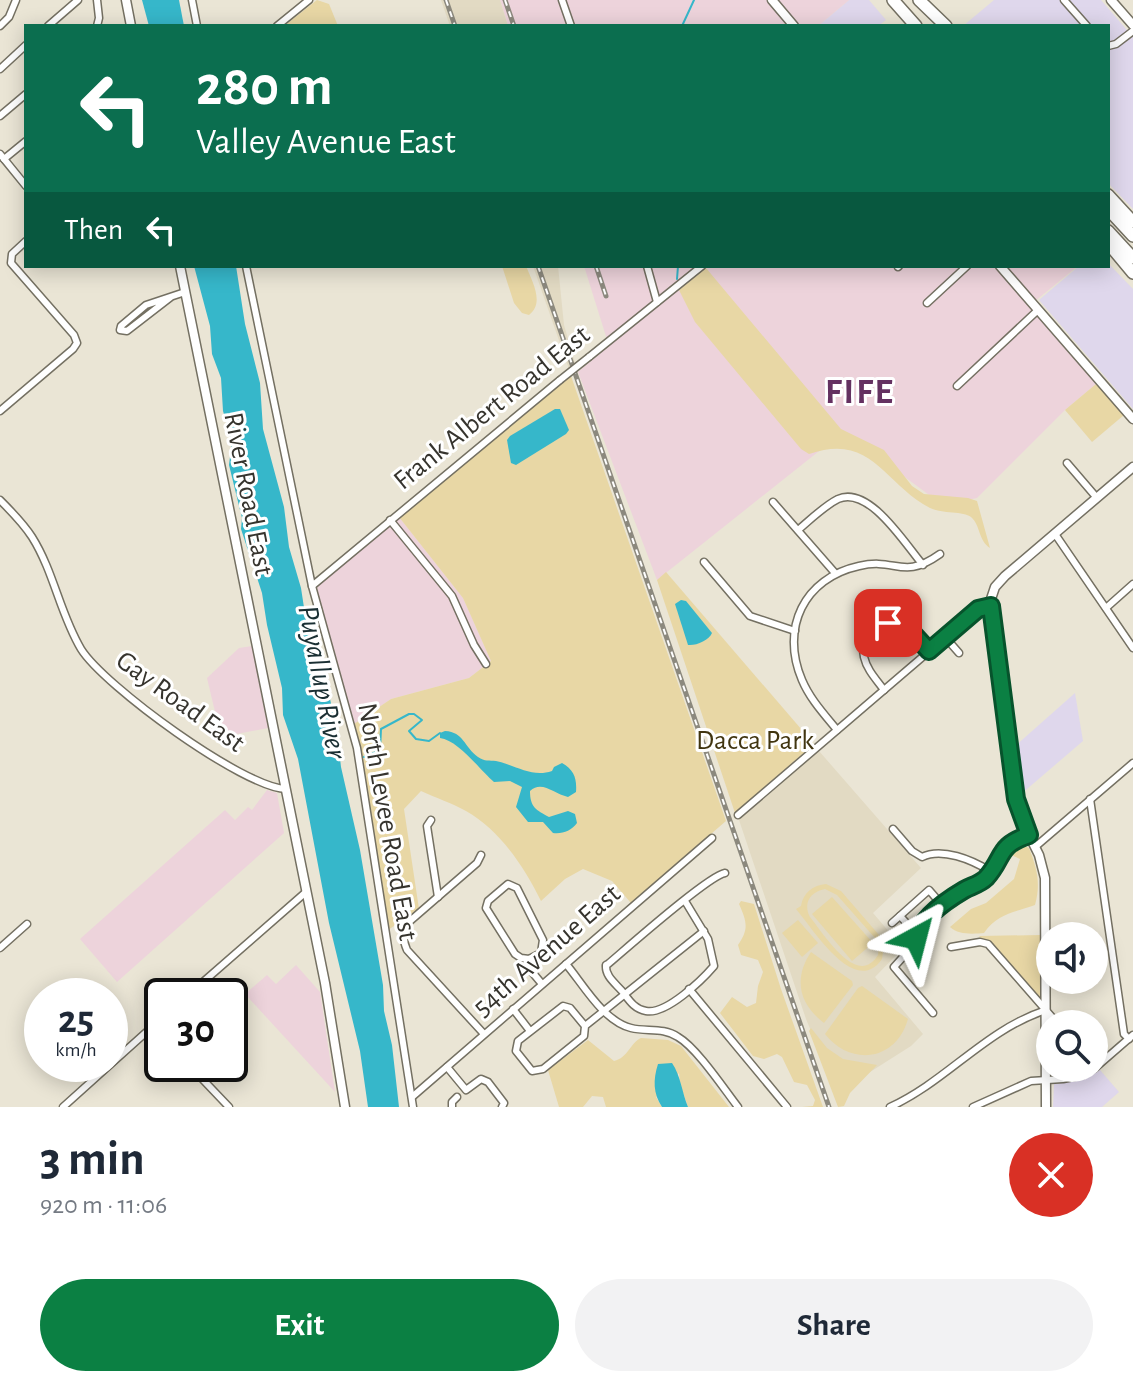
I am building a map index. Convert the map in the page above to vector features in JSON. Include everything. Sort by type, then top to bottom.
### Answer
[{"type":"highway","points":[[893,0],[914,24]]},
{"type":"highway","points":[[912,0],[935,24]]},
{"type":"highway","points":[[919,0],[944,24]]},
{"type":"highway","points":[[1110,195],[1133,219]]},
{"type":"highway","points":[[1110,211],[1133,236]]},
{"type":"highway","points":[[1110,233],[1133,258]]},
{"type":"highway","points":[[1110,245],[1133,273]]},
{"type":"main road","points":[[126,0],[131,24]]},
{"type":"main road","points":[[772,0],[792,24]]},
{"type":"main road","points":[[1111,0],[1133,28]]},
{"type":"main road","name":"River Road East","points":[[180,268],[328,1002],[345,1107]]},
{"type":"main road","points":[[1002,268],[1133,419]]},
{"type":"main road","points":[[1046,1010],[1045,878],[1016,799],[991,602],[1001,580],[1133,467]]},
{"type":"main road","points":[[1046,1082],[1046,1107]]},
{"type":"street","points":[[0,26],[13,10],[16,0]]},
{"type":"street","points":[[50,24],[78,0]]},
{"type":"street","points":[[97,0],[98,24]]},
{"type":"street","points":[[192,0],[197,24]]},
{"type":"street","points":[[279,24],[309,0]]},
{"type":"street","points":[[562,0],[570,24]]},
{"type":"street","points":[[1064,0],[1085,24]]},
{"type":"street","points":[[1110,45],[1133,28]]},
{"type":"street","points":[[0,69],[24,49]]},
{"type":"street","points":[[0,116],[24,96]]},
{"type":"street","points":[[24,142],[2,156],[24,184]]},
{"type":"street","points":[[0,411],[77,343],[74,335],[11,263],[12,254],[24,243]]},
{"type":"street","name":"North Levee Road East","points":[[246,268],[312,586],[357,748],[413,1107]]},
{"type":"street","points":[[648,268],[657,302]]},
{"type":"street","name":"Frank Albert Road East","points":[[312,586],[700,268]]},
{"type":"street","points":[[927,303],[965,268]]},
{"type":"street","points":[[171,297],[127,331],[120,330],[146,305],[185,292]]},
{"type":"street","points":[[957,386],[1038,310]]},
{"type":"street","points":[[1067,463],[1097,498]]},
{"type":"street","points":[[798,530],[837,500],[857,497],[873,507],[923,565]]},
{"type":"street","name":"Gay Road East","points":[[0,500],[31,536],[78,643],[105,678],[211,756],[259,783],[273,789],[286,789]]},
{"type":"street","points":[[773,502],[835,573]]},
{"type":"street","points":[[390,520],[452,596],[486,664]]},
{"type":"street","points":[[1055,534],[1133,648]]},
{"type":"street","points":[[837,730],[804,684],[796,658],[795,631],[799,612],[808,596],[835,573],[873,563],[910,569],[940,554]]},
{"type":"street","points":[[704,562],[750,616],[795,631]]},
{"type":"street","points":[[1106,608],[1133,584]]},
{"type":"street","points":[[738,815],[978,609],[991,602]]},
{"type":"street","points":[[884,690],[872,675],[864,657],[865,644],[872,630],[882,624],[900,625],[913,633],[929,651]]},
{"type":"street","points":[[945,637],[959,653]]},
{"type":"street","points":[[1035,847],[1132,767]]},
{"type":"street","points":[[1090,799],[1124,1034],[1131,1037],[1108,1056]]},
{"type":"street","points":[[431,820],[427,826],[438,897]]},
{"type":"street","points":[[893,829],[912,851],[922,857],[930,853],[947,855],[990,871]]},
{"type":"street","points":[[933,1013],[927,1001],[894,967],[912,947],[918,930],[942,905],[983,880],[1005,848],[1029,835]]},
{"type":"street","name":"54th Avenue East","points":[[412,1098],[712,838]]},
{"type":"street","points":[[481,855],[477,863],[410,921],[404,934],[407,950],[484,1034]]},
{"type":"street","points":[[685,901],[704,931],[714,966],[665,1007],[653,1012],[637,1008],[606,974],[605,968],[685,901],[717,875],[725,873]]},
{"type":"street","points":[[511,884],[517,888],[543,940],[541,953],[529,959],[515,954],[486,906],[511,884]]},
{"type":"street","points":[[892,923],[929,890],[942,905]]},
{"type":"street","points":[[208,978],[306,892]]},
{"type":"street","points":[[900,916],[911,928],[918,930]]},
{"type":"street","points":[[0,948],[27,924]]},
{"type":"street","points":[[585,1026],[704,931]]},
{"type":"street","points":[[951,947],[982,942],[988,944],[1046,1010]]},
{"type":"street","points":[[529,959],[532,972],[542,984]]},
{"type":"street","points":[[566,964],[605,1011],[625,1026],[666,1031],[680,1037],[738,1107]]},
{"type":"street","points":[[689,989],[787,1107]]},
{"type":"street","points":[[565,1006],[585,1026],[584,1036],[538,1072],[530,1069],[517,1053],[515,1046],[530,1031],[565,1006]]},
{"type":"street","points":[[513,1009],[530,1031]]},
{"type":"street","points":[[890,1107],[921,1092],[993,1035],[1036,1015]]},
{"type":"street","points":[[63,1107],[144,1034]]},
{"type":"street","points":[[447,1067],[462,1093]]},
{"type":"street","points":[[452,1107],[452,1102],[462,1093],[484,1079],[504,1106]]},
{"type":"street","points":[[973,1107],[1036,1081]]},
{"type":"street","points":[[205,1082],[229,1107]]},
{"type":"shaded area","points":[[441,0],[500,0],[507,24],[449,24]]},
{"type":"shaded area","points":[[500,0],[849,0],[820,24],[507,24]]},
{"type":"shaded area","points":[[849,0],[869,0],[886,20],[881,24],[820,24]]},
{"type":"shaded area","points":[[994,0],[1101,0],[1133,37],[1133,209],[1110,185],[1110,24],[965,24]]},
{"type":"shaded area","points":[[1110,265],[1133,289],[1133,409],[1039,300],[1077,268],[1110,268]]},
{"type":"shaded area","points":[[534,268],[558,268],[564,325],[575,363],[569,369]]},
{"type":"shaded area","points":[[585,268],[1076,268],[1029,306],[1096,384],[1065,410],[977,498],[943,505],[843,432],[657,580],[578,372],[609,346]]},
{"type":"shaded area","points":[[399,517],[463,598],[491,661],[469,678],[391,699],[354,724],[316,589]]},
{"type":"shaded area","points":[[252,646],[268,728],[221,737],[207,678],[239,648]]},
{"type":"shaded area","points":[[1075,693],[1083,741],[1020,795],[1013,748]]},
{"type":"shaded area","points":[[819,751],[921,868],[873,913],[903,948],[875,977],[923,1034],[911,1046],[837,1093],[806,1019],[739,820]]},
{"type":"shaded area","points":[[267,790],[277,793],[284,833],[121,978],[114,978],[80,939],[225,810],[235,820],[248,807],[252,810]]},
{"type":"shaded area","points":[[296,965],[320,992],[335,1092],[248,997],[248,991],[267,975],[276,984]]},
{"type":"shaded area","points":[[1108,1079],[1119,1092],[1102,1107],[1053,1107],[1054,1084],[1108,1082]]},
{"type":"green space","points":[[317,0],[329,4],[337,24],[287,24]]},
{"type":"green space","points":[[503,268],[527,268],[537,298],[534,310],[529,315],[522,313],[514,303]]},
{"type":"green space","points":[[706,268],[841,429],[884,450],[912,486],[924,494],[977,501],[990,548],[971,517],[930,508],[863,455],[830,449],[809,454],[801,449],[695,322],[679,290]]},
{"type":"green space","points":[[571,376],[726,821],[631,903],[612,881],[583,869],[565,879],[541,901],[519,863],[490,828],[455,805],[421,791],[404,809],[419,909],[388,930],[354,724],[391,699],[469,678],[491,661],[463,598],[399,517]]},
{"type":"green space","points":[[1096,384],[1124,415],[1092,442],[1065,410]]},
{"type":"green space","name":"Dacca Park","points":[[666,572],[814,744],[735,813],[657,580]]},
{"type":"green space","points":[[1023,845],[1029,848],[1036,869],[1038,890],[1035,905],[1000,917],[984,933],[953,930],[950,927],[971,909],[986,903],[1014,879],[1020,859],[1009,854]]},
{"type":"green space","points":[[821,885],[841,891],[879,935],[884,946],[882,959],[871,969],[860,971],[848,966],[824,944],[796,909],[801,906],[809,890]],"holes":[[[825,889],[837,895],[879,946],[878,955],[870,964],[860,966],[841,955],[810,917],[807,907],[812,895]]]},
{"type":"green space","points":[[832,897],[873,943],[852,961],[812,914]]},
{"type":"green space","points":[[741,901],[754,904],[823,1107],[802,1107],[813,1106],[815,1100],[807,1085],[794,1082],[782,1057],[777,1054],[764,1059],[753,1056],[720,1013],[732,997],[747,1007],[756,1003],[763,972],[758,960],[741,955],[738,945],[746,925],[739,904]]},
{"type":"green space","points":[[798,920],[818,943],[802,957],[782,933]]},
{"type":"green space","points":[[1036,935],[1036,994],[1042,994],[1042,1009],[979,936]]},
{"type":"green space","points":[[811,952],[852,981],[853,985],[824,1023],[809,1008],[801,990],[802,972]]},
{"type":"green space","points":[[862,986],[908,1019],[894,1044],[872,1055],[847,1051],[825,1034]]},
{"type":"green space","points":[[811,1028],[827,1048],[843,1059],[877,1065],[850,1093],[844,1106],[838,1107],[809,1031]]},
{"type":"green space","points":[[641,1038],[668,1040],[681,1046],[729,1107],[688,1107],[679,1073],[656,1097],[662,1107],[606,1107],[603,1097],[592,1096],[583,1107],[559,1107],[548,1070],[588,1040],[614,1061],[623,1057]]},
{"type":"water","points":[[142,0],[179,0],[184,24],[148,24]]},
{"type":"water","name":"Puyallup River","points":[[195,268],[236,268],[245,324],[260,383],[263,429],[284,507],[289,547],[301,588],[307,627],[322,661],[360,850],[383,985],[399,1107],[368,1107],[360,1051],[329,923],[298,759],[283,715],[282,688],[262,593],[241,529],[242,518],[229,465],[232,441],[223,411],[221,378],[212,354],[210,326]]},
{"type":"water","points":[[560,409],[569,430],[566,434],[516,465],[511,463],[507,440],[510,436]]},
{"type":"water","points":[[686,601],[712,633],[695,645],[688,645],[675,604]]},
{"type":"water","points":[[440,733],[456,734],[483,760],[537,773],[552,771],[562,763],[574,775],[576,792],[568,797],[539,787],[530,791],[531,801],[549,817],[568,811],[575,814],[577,823],[569,830],[553,833],[543,822],[528,822],[516,807],[522,787],[510,781],[494,782],[454,744],[440,738]]},
{"type":"water","points":[[672,1063],[688,1107],[662,1107],[657,1097],[655,1081],[658,1064]]},
{"type":"waterway","points":[[683,24],[694,0]]},
{"type":"waterway","points":[[677,279],[678,268]]},
{"type":"waterway","name":"Puyallup River","points":[[364,757],[380,750],[381,729],[409,714],[422,720],[409,731],[416,739],[429,741],[440,733]]},
{"type":"railway","points":[[446,0],[454,24]]},
{"type":"railway","points":[[505,0],[513,24]]},
{"type":"railway","points":[[539,268],[829,1107]]},
{"type":"railway","points":[[597,268],[606,296]]},
{"type":"district","name":"FIFE","points":[[860,392]]},
{"type":"route","points":[[888,623],[908,628],[929,651],[978,609],[991,606],[1016,799],[1029,835],[1009,843],[986,878],[942,905],[921,926],[916,938]]}]
